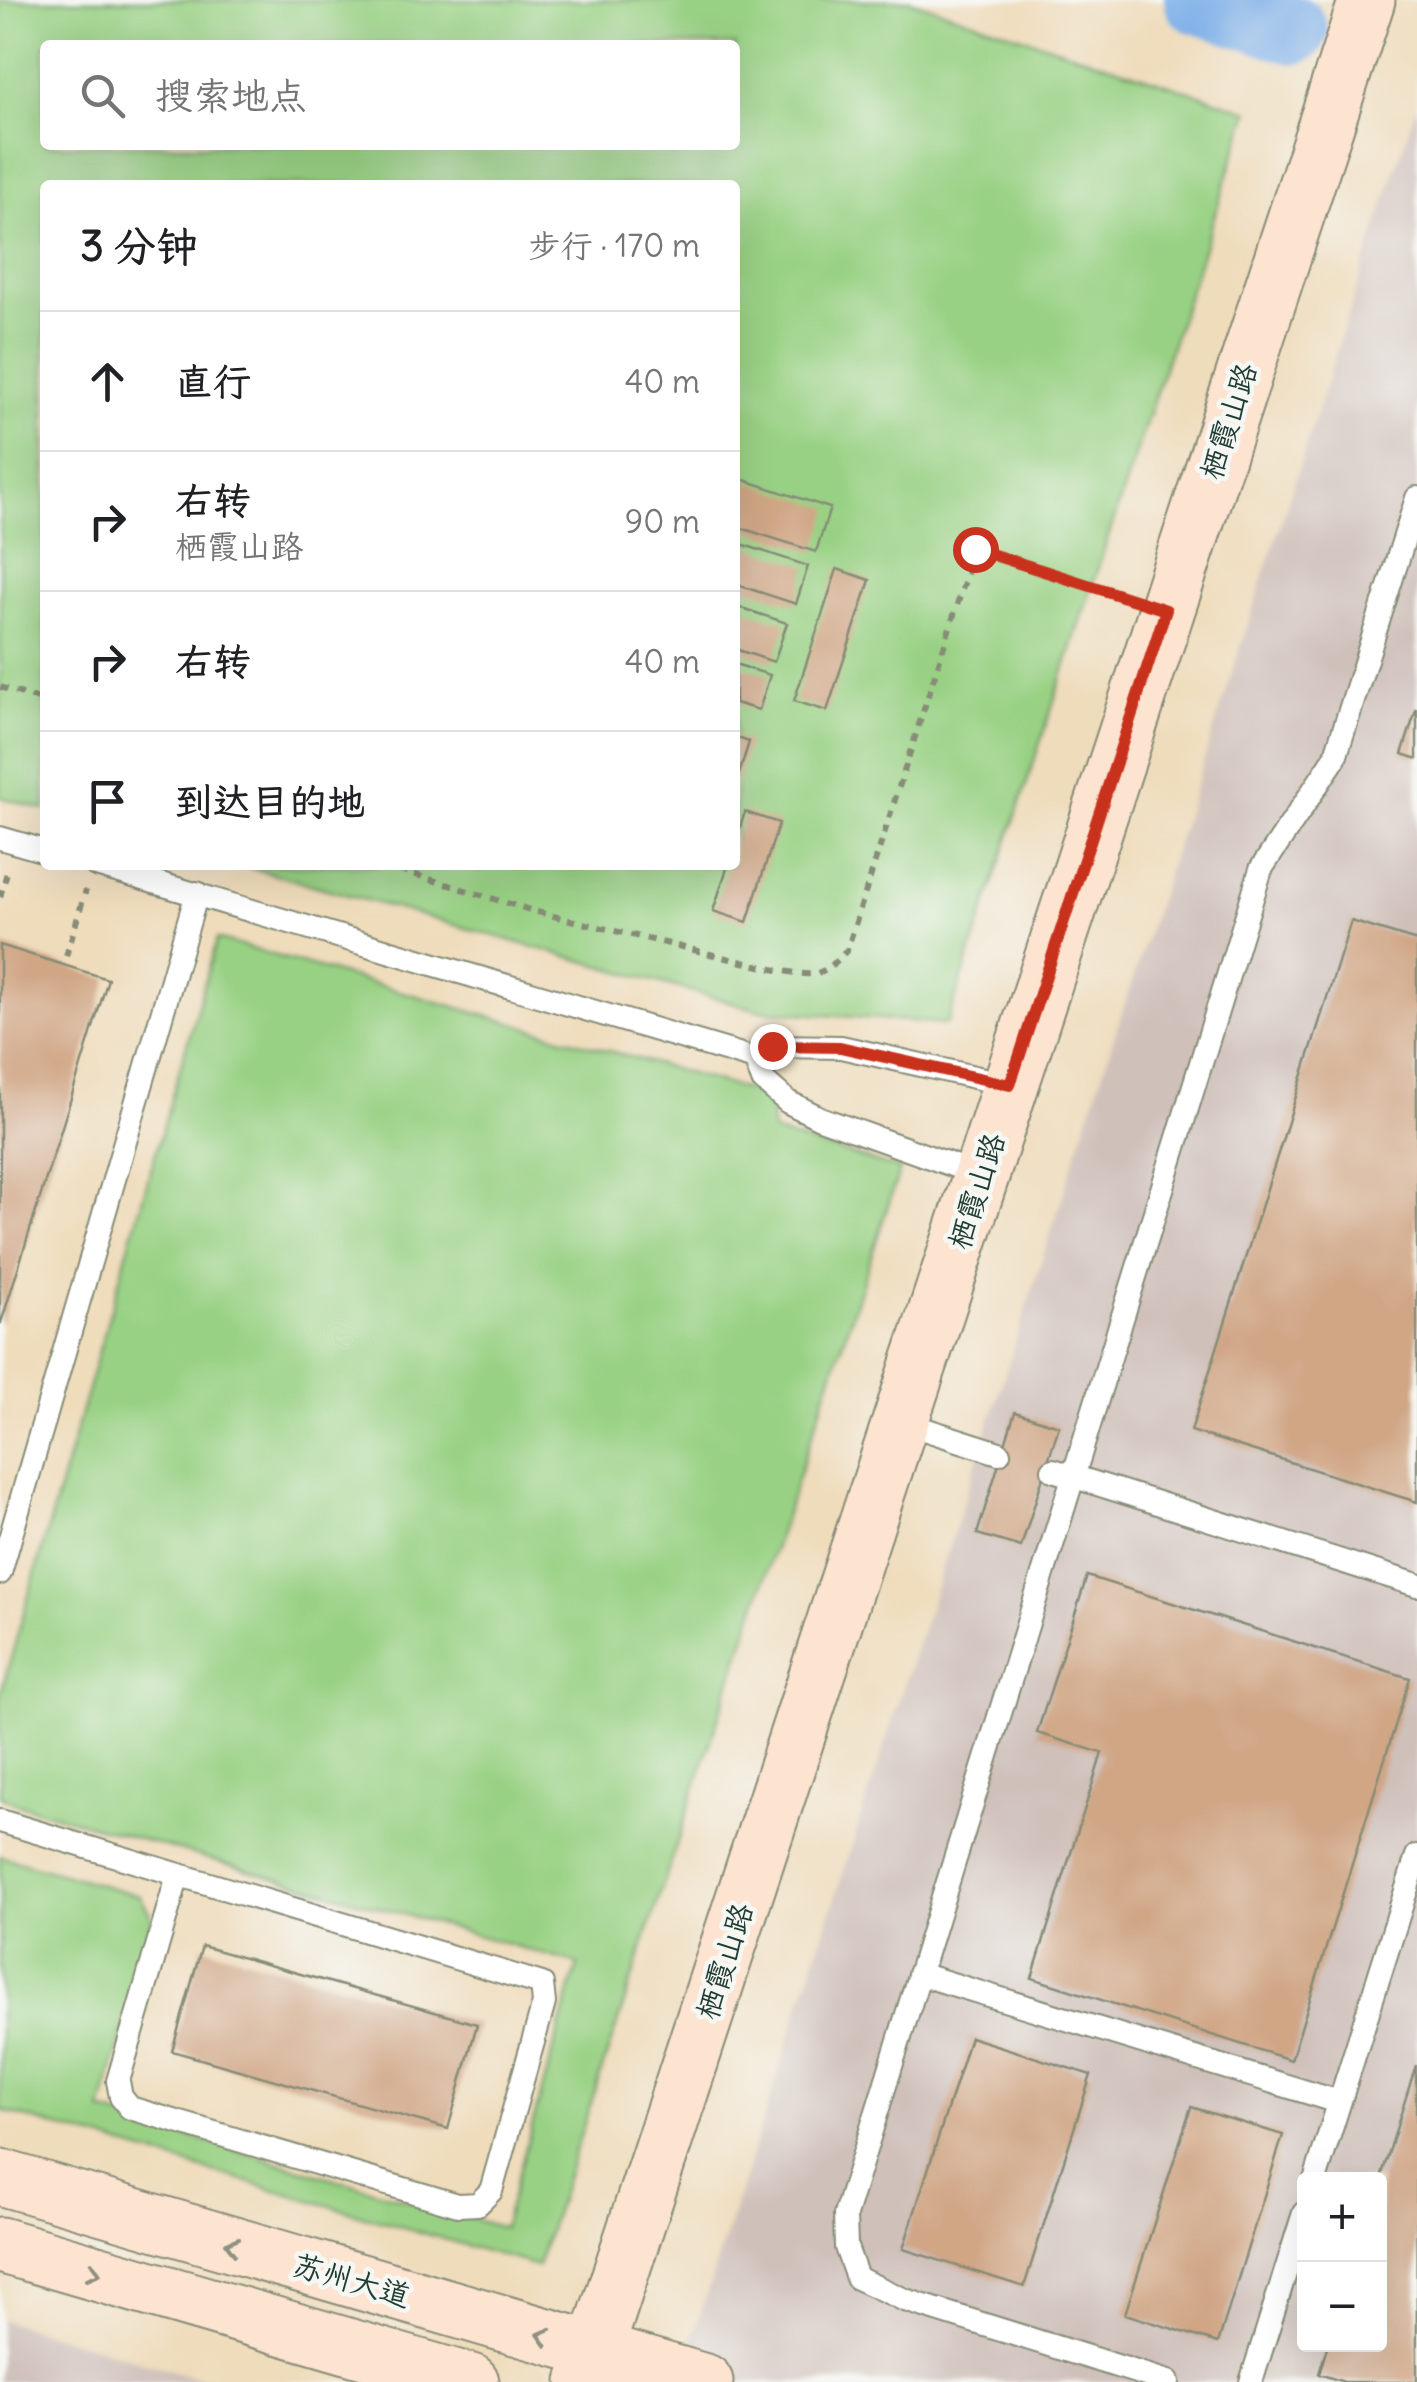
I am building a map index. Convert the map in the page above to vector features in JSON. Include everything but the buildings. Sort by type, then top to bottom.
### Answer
[{"type":"street","name":"栖霞山路","points":[[590,2366],[1367,0]]},
{"type":"street","name":"苏州大道","points":[[0,2177],[590,2366],[704,2382]]},
{"type":"street","points":[[0,2245],[471,2382]]},
{"type":"lane","points":[[1168,2382],[905,2300],[857,2278],[846,2247],[845,2215],[919,1974],[1063,1473],[1261,869],[1335,758],[1417,498]]},
{"type":"lane","points":[[0,838],[40,850]]},
{"type":"lane","points":[[92,874],[197,893],[755,1059]]},
{"type":"lane","points":[[0,1573],[197,893]]},
{"type":"lane","points":[[755,1059],[772,1046],[840,1047],[1010,1085]]},
{"type":"lane","points":[[755,1059],[763,1080],[788,1102],[820,1118],[980,1174]]},
{"type":"lane","points":[[902,1422],[1000,1453]]},
{"type":"lane","points":[[1063,1473],[1417,1585]]},
{"type":"lane","points":[[0,1821],[178,1874],[542,1984],[544,2003],[491,2192],[478,2204],[458,2205],[130,2108],[121,2097],[118,2080],[178,1874]]},
{"type":"lane","points":[[1318,2172],[1417,1856]]},
{"type":"lane","points":[[919,1974],[1340,2102]]},
{"type":"lane","points":[[1251,2382],[1297,2234]]},
{"type":"path","points":[[400,870],[533,911],[772,969],[809,974],[830,970],[846,950],[975,549],[1166,610]]},
{"type":"path","points":[[0,687],[40,699]]},
{"type":"path","points":[[66,956],[92,874]]},
{"type":"shaded area","points":[[1417,103],[1417,2382],[678,2382]]},
{"type":"shaded area","points":[[0,2319],[212,2382],[0,2382]]},
{"type":"green space","points":[[0,0],[910,0],[1249,111],[947,1024],[758,1010],[259,870],[740,870],[740,180],[40,180],[40,809],[0,797]]},
{"type":"green space","points":[[217,939],[757,1093],[770,1101],[773,1132],[900,1169],[537,2266],[0,2110],[0,1856],[140,1896],[153,1919],[101,2111],[503,2228],[578,1964],[0,1796],[0,1696]]},
{"type":"waterway","points":[[1198,0],[1294,30]]},
{"type":"route","points":[[772,1046],[840,1047],[1010,1085],[1166,610],[975,549]]}]
